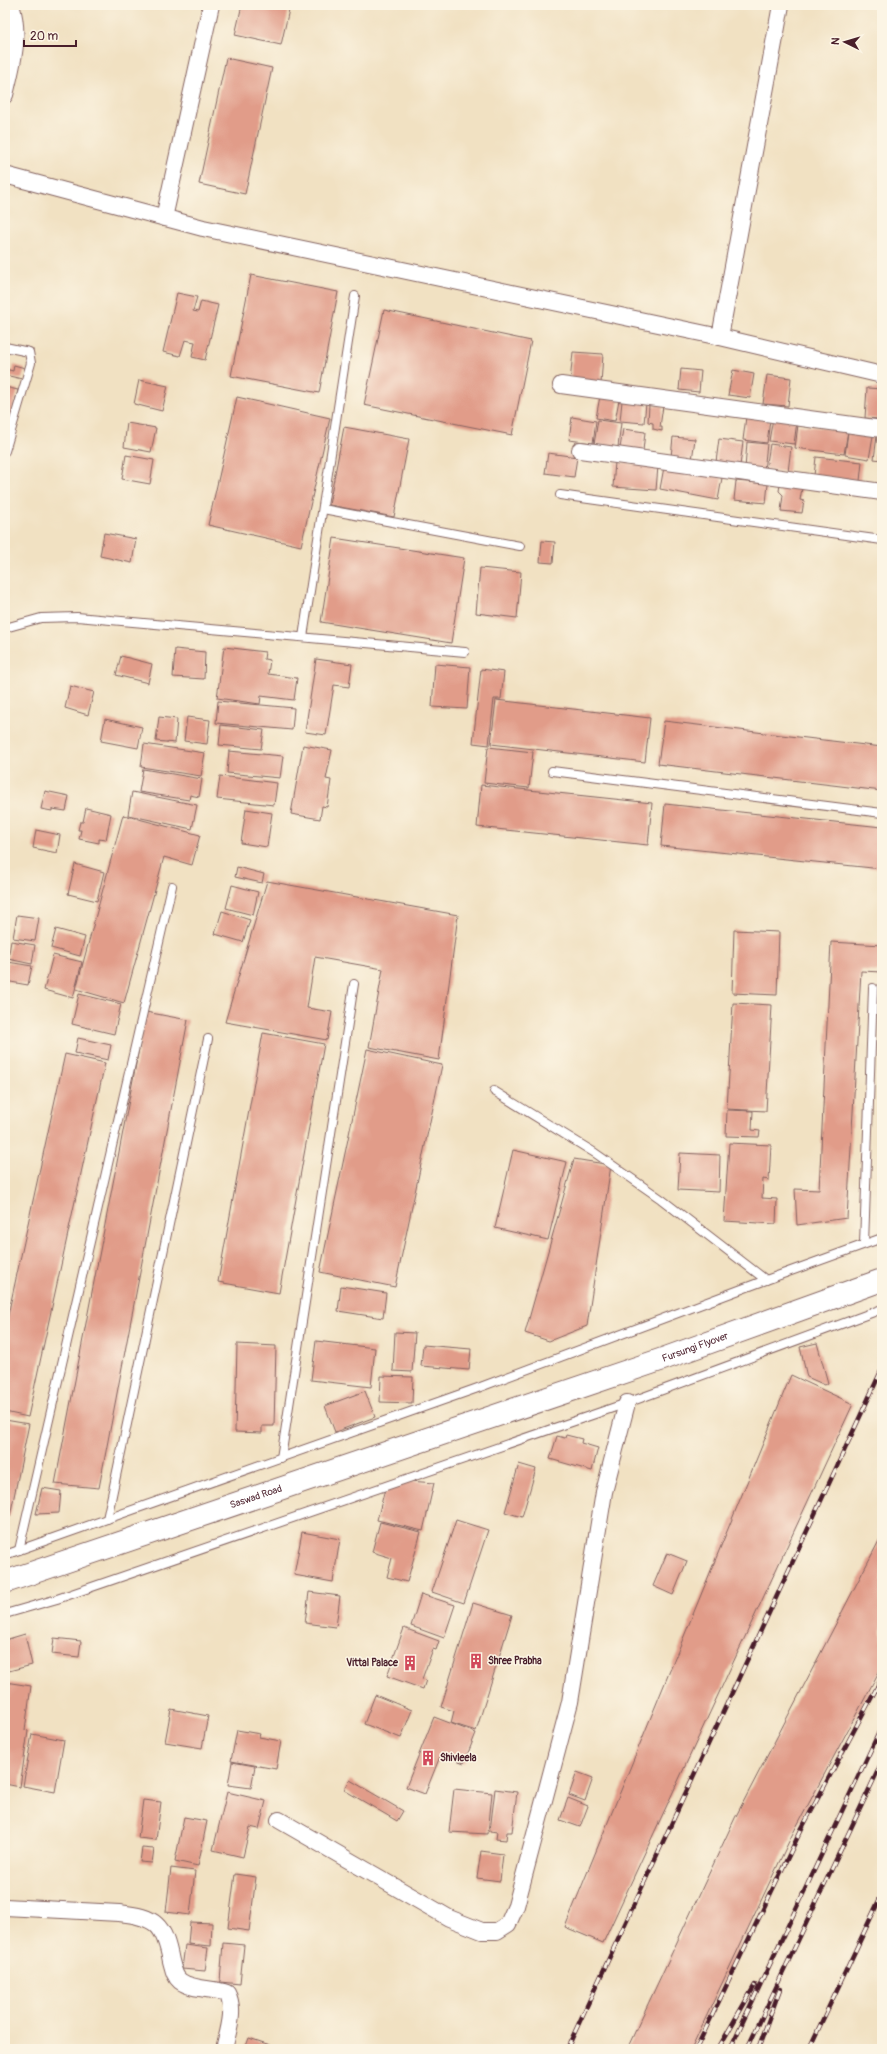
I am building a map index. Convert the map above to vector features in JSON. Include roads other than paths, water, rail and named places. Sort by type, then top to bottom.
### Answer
[{"type":"highway","name":"Fursungi Flyover","points":[[507,1412],[660,1360],[882,1280]]},
{"type":"highway","name":"Saswad Road","points":[[5,1582],[507,1412]]},
{"type":"street","points":[[5,95],[16,48],[15,16],[12,5]]},
{"type":"street","points":[[164,218],[211,5]]},
{"type":"street","points":[[720,337],[781,5]]},
{"type":"street","points":[[5,175],[203,228],[720,337],[882,375]]},
{"type":"street","points":[[560,385],[882,429]]},
{"type":"street","points":[[580,450],[882,492]]},
{"type":"street","points":[[279,1820],[449,1918],[482,1930],[497,1931],[508,1924],[516,1906],[570,1702],[604,1492],[627,1403]]},
{"type":"street","points":[[5,1907],[125,1914],[149,1919],[161,1929],[168,1945],[173,1970],[178,1979],[187,1986],[216,1989],[227,1993],[232,2002],[232,2011],[224,2049]]},
{"type":"lane","points":[[303,637],[355,296]]},
{"type":"lane","points":[[5,346],[29,352],[31,363],[5,451]]},
{"type":"lane","points":[[560,495],[882,540]]},
{"type":"lane","points":[[323,509],[520,546]]},
{"type":"lane","points":[[5,628],[41,618],[72,617],[465,652]]},
{"type":"lane","points":[[552,771],[882,814]]},
{"type":"lane","points":[[19,1550],[172,886]]},
{"type":"lane","points":[[281,1458],[354,984]]},
{"type":"lane","points":[[864,1244],[874,988]]},
{"type":"lane","points":[[107,1519],[208,1039]]},
{"type":"lane","points":[[494,1091],[595,1153],[635,1180],[766,1280]]},
{"type":"lane","points":[[5,1555],[475,1389],[882,1238]]},
{"type":"lane","points":[[5,1614],[57,1599],[627,1403],[882,1309]]},
{"type":"railway","points":[[567,2049],[882,1369]]},
{"type":"railway","points":[[696,2049],[802,1828],[882,1678]]},
{"type":"railway","points":[[730,2049],[882,1726]]},
{"type":"railway","points":[[747,2049],[882,1762]]},
{"type":"railway","points":[[809,2049],[882,1894]]},
{"type":"railway","points":[[718,2049],[755,1985]]},
{"type":"railway","points":[[758,2049],[780,1989]]},
{"type":"place","name":"Shree Prabha","points":[[476,1661]]},
{"type":"place","name":"Vittal Palace","points":[[410,1663]]},
{"type":"place","name":"Shivleela","points":[[428,1758]]}]
